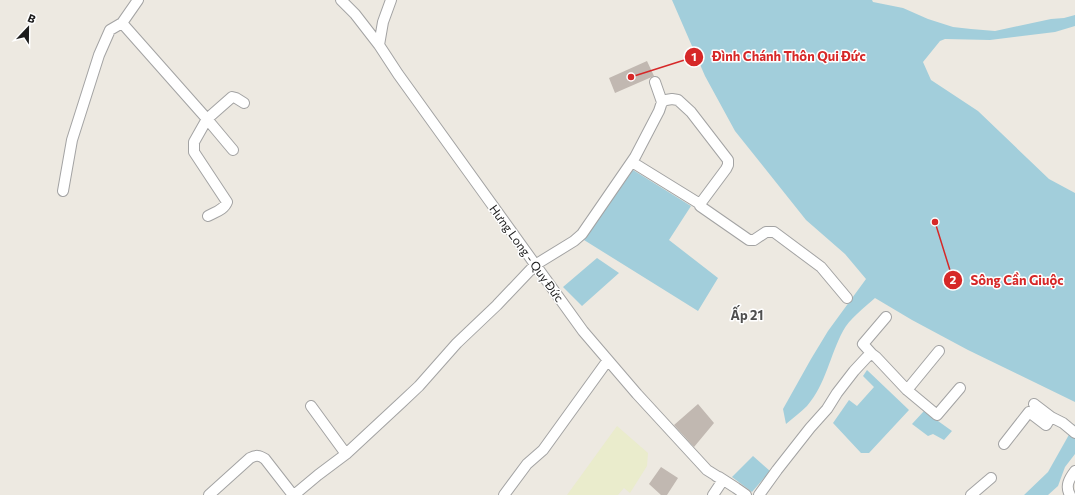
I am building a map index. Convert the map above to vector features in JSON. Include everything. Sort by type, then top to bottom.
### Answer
[{"type":"street","points":[[63,191],[72,140],[99,55],[110,30],[122,23],[138,0]]},
{"type":"street","name":"Hưng Long - Quy Đức","points":[[341,0],[355,14],[380,45],[398,74],[583,331],[637,394],[707,470],[746,495]]},
{"type":"street","points":[[380,45],[383,22],[391,0]]},
{"type":"street","points":[[122,23],[207,119],[232,150]]},
{"type":"street","points":[[209,495],[250,458],[256,455],[265,459],[293,495],[346,454],[419,386],[457,343],[497,305],[535,265],[574,241],[582,234],[632,162],[659,110],[662,102],[655,82]]},
{"type":"street","points":[[208,216],[226,206],[228,202],[194,152],[194,142],[207,119],[232,97],[244,103]]},
{"type":"street","points":[[662,102],[672,99],[678,100],[691,112],[728,160],[728,165],[700,204]]},
{"type":"street","points":[[632,162],[700,204],[700,206],[749,240],[754,240],[766,232],[774,232],[821,267],[847,298]]},
{"type":"street","points":[[886,317],[863,344],[907,390],[937,415],[960,388]]},
{"type":"street","points":[[907,390],[939,351]]},
{"type":"street","points":[[759,495],[810,428],[827,409],[854,371],[867,357],[872,354]]},
{"type":"street","points":[[504,495],[527,464],[542,450],[608,360]]},
{"type":"street","points":[[1034,404],[1051,417],[1063,423],[1075,433]]},
{"type":"street","points":[[311,406],[346,454]]},
{"type":"street","points":[[1004,444],[1029,412],[1046,425],[1051,417]]},
{"type":"street","points":[[1070,495],[1067,488],[1068,482],[1075,471]]},
{"type":"street","points":[[713,495],[720,478]]},
{"type":"street","points":[[971,495],[991,478]]},
{"type":"green space","points":[[617,426],[648,453],[647,466],[630,493],[624,488],[618,495],[567,495]]},
{"type":"water","points":[[672,0],[872,0],[873,2],[903,8],[928,19],[953,27],[995,31],[1075,15],[1075,26],[1055,32],[990,40],[945,39],[940,41],[923,62],[931,80],[978,111],[1049,179],[1075,193],[1075,402],[968,350],[875,298],[849,322],[838,340],[819,388],[807,406],[786,424],[783,409],[828,331],[866,279],[845,254],[806,220],[735,131],[705,76]]},
{"type":"water","points":[[633,170],[691,206],[669,240],[718,278],[698,311],[584,240]]},
{"type":"water","points":[[597,258],[619,273],[582,306],[563,287]]},
{"type":"water","points":[[867,370],[909,410],[869,453],[861,453],[833,423],[849,400],[857,406],[874,387],[863,376]]},
{"type":"water","points":[[924,411],[952,431],[944,440],[933,434],[928,436],[912,424]]},
{"type":"water","points":[[1075,424],[1075,454],[1065,467],[1058,486],[1048,495],[1024,495],[1048,472]]},
{"type":"water","points":[[753,456],[770,471],[752,492],[732,477]]},
{"type":"building","points":[[647,61],[654,76],[615,93],[609,78]]},
{"type":"building","points":[[698,404],[714,423],[694,447],[674,425]]},
{"type":"building","points":[[661,467],[678,478],[667,495],[661,495],[649,484]]},
{"type":"place","name":"Đình Chánh Thôn Qui Đức","points":[[631,77]]},
{"type":"place","name":"Sông Cần Giuộc","points":[[935,222]]},
{"type":"district","name":"Ấp 21","points":[[747,315]]}]
